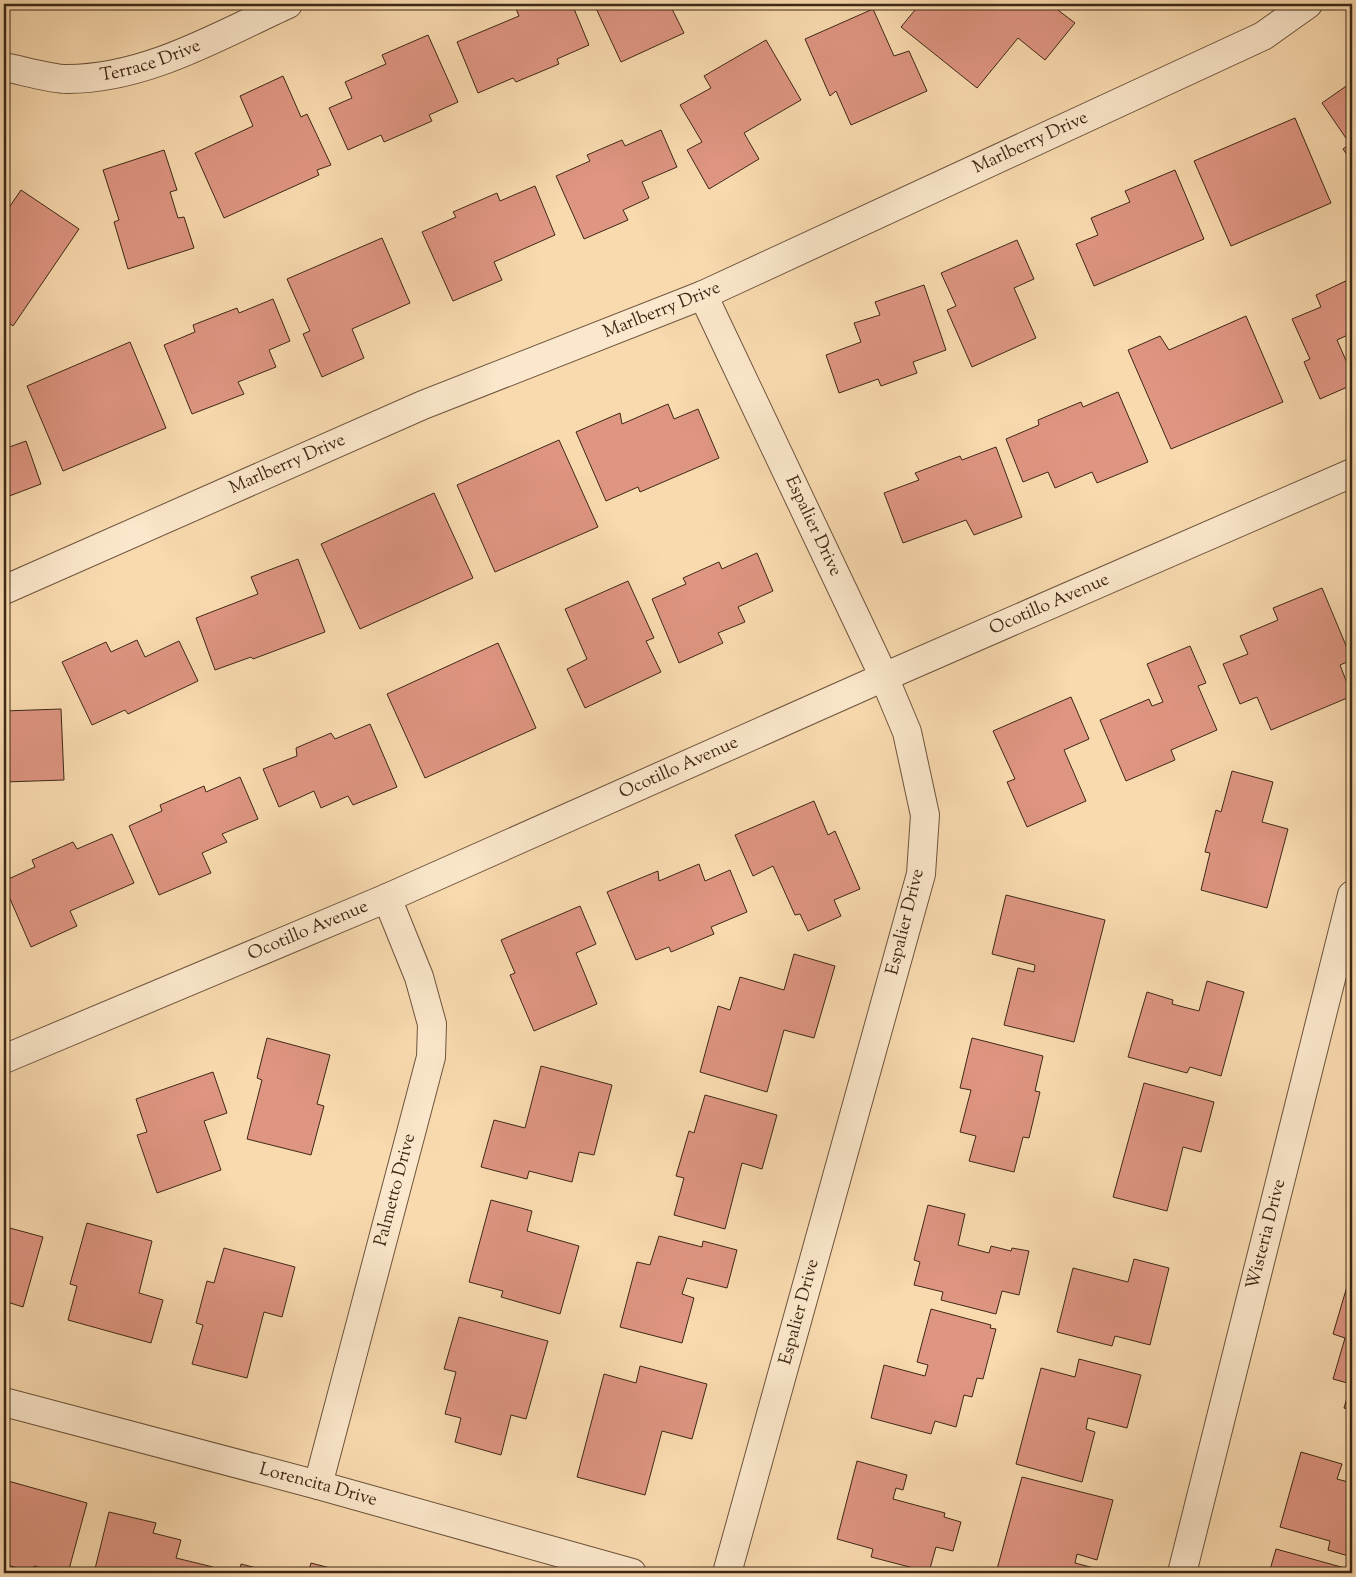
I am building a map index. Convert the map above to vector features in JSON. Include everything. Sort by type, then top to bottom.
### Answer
[{"type":"street","name":"Terrace Drive","points":[[4,66],[66,79],[118,74],[165,60],[288,4]]},
{"type":"street","name":"Marlberry Drive","points":[[4,590],[422,405],[703,295],[1263,36],[1308,4]]},
{"type":"street","name":"Espalier Drive","points":[[703,295],[884,677],[907,732],[925,815],[921,874],[728,1573]]},
{"type":"street","name":"Ocotillo Avenue","points":[[4,1059],[387,898],[884,677],[1352,473]]},
{"type":"street","name":"Wisteria Drive","points":[[1182,1573],[1352,896]]},
{"type":"street","name":"Palmetto Drive","points":[[318,1485],[431,1057],[432,1024],[422,986],[387,898]]},
{"type":"street","name":"Lorencita Drive","points":[[4,1402],[318,1485],[632,1573]]},
{"type":"building","points":[[514,4],[572,4],[589,45],[557,59],[559,64],[516,82],[513,78],[478,93],[457,42],[519,16]]},
{"type":"building","points":[[594,4],[672,4],[670,5],[684,33],[621,62]]},
{"type":"building","points":[[920,4],[1050,4],[1075,23],[1045,60],[1018,38],[977,88],[901,27]]},
{"type":"building","points":[[873,9],[894,56],[909,51],[927,91],[851,125],[836,91],[830,96],[805,39]]},
{"type":"building","points":[[428,35],[458,102],[429,115],[432,121],[384,142],[381,135],[348,150],[329,108],[352,98],[345,82],[386,64],[382,55]]},
{"type":"building","points":[[766,40],[801,100],[744,133],[759,159],[709,189],[687,150],[702,142],[680,105],[711,88],[704,76]]},
{"type":"building","points":[[283,76],[301,117],[307,114],[331,165],[317,170],[319,175],[224,218],[195,153],[253,126],[240,96]]},
{"type":"building","points":[[1352,82],[1352,162],[1343,149],[1350,144],[1322,103]]},
{"type":"building","points":[[1295,118],[1331,203],[1231,246],[1194,161]]},
{"type":"building","points":[[661,130],[677,167],[642,182],[649,198],[623,210],[628,220],[584,239],[556,176],[590,161],[587,155],[622,140],[625,146]]},
{"type":"building","points":[[164,150],[177,190],[170,192],[178,218],[184,217],[194,248],[128,269],[114,222],[119,220],[103,170]]},
{"type":"building","points":[[1175,170],[1204,239],[1094,286],[1076,244],[1098,235],[1091,218],[1130,202],[1125,191]]},
{"type":"building","points":[[535,186],[555,235],[494,262],[502,280],[453,301],[422,232],[456,217],[453,212],[497,193],[500,201]]},
{"type":"building","points":[[21,190],[79,229],[13,326],[4,319],[4,215]]},
{"type":"building","points":[[382,238],[410,303],[352,329],[364,358],[322,377],[303,334],[310,331],[287,279]]},
{"type":"building","points":[[1017,240],[1034,279],[1014,288],[1036,338],[972,367],[947,310],[956,306],[941,273]]},
{"type":"building","points":[[1352,278],[1352,333],[1337,340],[1352,374],[1352,385],[1320,399],[1304,362],[1310,359],[1292,319],[1321,307],[1316,295]]},
{"type":"building","points":[[924,285],[946,350],[913,362],[917,373],[881,386],[878,379],[839,393],[826,355],[861,342],[854,323],[880,315],[875,302]]},
{"type":"building","points":[[273,299],[290,341],[269,350],[276,367],[238,382],[244,394],[192,414],[164,345],[195,332],[193,325],[237,308],[239,313]]},
{"type":"building","points":[[1246,316],[1283,402],[1171,449],[1128,350],[1160,336],[1169,350]]},
{"type":"building","points":[[130,342],[166,428],[63,471],[27,386]]},
{"type":"building","points":[[1118,392],[1148,462],[1097,483],[1092,472],[1055,488],[1048,472],[1023,482],[1006,439],[1039,425],[1038,420],[1081,402],[1083,407]]},
{"type":"building","points":[[668,404],[674,419],[698,409],[719,458],[640,492],[638,487],[606,501],[576,432],[620,413],[622,424]]},
{"type":"building","points":[[559,440],[598,527],[495,572],[457,485]]},
{"type":"building","points":[[26,441],[41,484],[4,498],[4,449]]},
{"type":"building","points":[[996,447],[1022,517],[974,535],[966,520],[903,543],[884,493],[919,480],[915,473],[960,456],[962,460]]},
{"type":"building","points":[[434,493],[473,578],[360,629],[321,544]]},
{"type":"building","points":[[757,553],[773,591],[738,607],[745,622],[718,633],[723,643],[679,663],[652,599],[686,584],[683,578],[719,562],[722,569]]},
{"type":"building","points":[[298,559],[325,632],[253,659],[251,657],[215,670],[196,618],[258,594],[251,577]]},
{"type":"building","points":[[628,581],[654,638],[646,641],[661,672],[585,708],[567,669],[587,659],[565,609]]},
{"type":"building","points":[[1322,588],[1352,660],[1340,665],[1352,696],[1271,730],[1257,697],[1240,704],[1223,664],[1248,654],[1240,636],[1278,620],[1273,608]]},
{"type":"building","points":[[137,640],[145,657],[179,641],[198,681],[128,714],[125,710],[92,725],[62,662],[106,642],[111,652]]},
{"type":"building","points":[[498,643],[536,728],[425,778],[387,694]]},
{"type":"building","points":[[1190,646],[1206,683],[1198,686],[1217,730],[1171,750],[1175,760],[1126,781],[1100,720],[1149,699],[1152,706],[1163,702],[1147,664]]},
{"type":"building","points":[[1071,697],[1089,739],[1064,750],[1086,801],[1027,827],[1007,782],[1015,779],[993,731]]},
{"type":"building","points":[[61,709],[64,780],[4,782],[4,711]]},
{"type":"building","points":[[370,724],[397,787],[353,805],[348,796],[321,808],[314,791],[279,807],[263,769],[297,756],[296,748],[331,733],[335,739]]},
{"type":"building","points":[[1232,771],[1273,782],[1262,822],[1288,829],[1267,908],[1201,890],[1210,853],[1205,852],[1216,810],[1221,812]]},
{"type":"building","points":[[240,777],[258,819],[222,834],[227,842],[202,853],[211,873],[159,895],[129,826],[162,811],[160,805],[204,786],[206,792]]},
{"type":"building","points":[[814,801],[828,835],[835,831],[860,889],[834,900],[841,916],[808,931],[800,914],[795,915],[773,866],[753,876],[735,835]]},
{"type":"building","points":[[112,834],[134,883],[70,911],[77,926],[31,947],[4,885],[4,881],[35,867],[32,860],[73,842],[77,849]]},
{"type":"building","points":[[699,864],[705,881],[730,870],[747,912],[711,927],[714,934],[671,952],[669,947],[636,960],[607,892],[658,871],[659,881]]},
{"type":"building","points":[[1006,895],[1105,920],[1074,1042],[1004,1025],[1018,968],[1034,972],[1035,965],[992,954]]},
{"type":"building","points":[[580,906],[596,944],[576,953],[597,1004],[534,1031],[510,975],[515,973],[501,940]]},
{"type":"building","points":[[794,954],[835,966],[814,1038],[784,1030],[767,1092],[700,1072],[718,1006],[730,1010],[740,977],[784,990]]},
{"type":"building","points":[[1207,981],[1244,992],[1221,1076],[1190,1067],[1187,1073],[1128,1057],[1147,992],[1173,1000],[1172,1004],[1199,1011]]},
{"type":"building","points":[[267,1038],[330,1055],[317,1104],[324,1106],[311,1155],[247,1139],[262,1080],[257,1078]]},
{"type":"building","points":[[972,1038],[1043,1056],[1035,1091],[1040,1092],[1029,1138],[1023,1137],[1014,1172],[969,1161],[976,1136],[960,1132],[971,1090],[960,1088]]},
{"type":"building","points":[[541,1066],[612,1085],[594,1155],[579,1152],[572,1182],[529,1171],[527,1179],[481,1167],[494,1120],[525,1128]]},
{"type":"building","points":[[213,1072],[227,1113],[204,1121],[221,1170],[157,1193],[137,1135],[147,1132],[136,1099]]},
{"type":"building","points":[[1144,1083],[1214,1102],[1201,1152],[1183,1147],[1167,1211],[1113,1197]]},
{"type":"building","points":[[705,1095],[777,1115],[762,1169],[742,1163],[725,1229],[674,1215],[684,1178],[676,1176],[689,1131],[694,1133]]},
{"type":"building","points":[[491,1200],[532,1211],[527,1231],[579,1246],[560,1314],[501,1297],[503,1291],[469,1282]]},
{"type":"building","points":[[928,1205],[965,1214],[958,1245],[989,1253],[991,1246],[1011,1251],[1012,1248],[1029,1251],[1019,1295],[1002,1291],[996,1314],[941,1300],[943,1292],[914,1285],[920,1262],[914,1260]]},
{"type":"building","points":[[4,1221],[7,1222],[6,1227],[43,1237],[23,1307],[4,1301]]},
{"type":"building","points":[[87,1223],[152,1241],[139,1293],[163,1300],[151,1343],[68,1320],[77,1286],[70,1284]]},
{"type":"building","points":[[659,1236],[702,1247],[703,1241],[737,1250],[727,1288],[687,1278],[682,1294],[694,1298],[682,1343],[620,1327],[637,1262],[650,1265]]},
{"type":"building","points":[[224,1248],[295,1267],[282,1317],[264,1312],[247,1378],[192,1364],[203,1325],[196,1323],[207,1281],[214,1283]]},
{"type":"building","points":[[1134,1259],[1169,1268],[1150,1345],[1115,1336],[1112,1346],[1057,1332],[1073,1268],[1128,1282]]},
{"type":"building","points":[[1348,1283],[1352,1284],[1352,1410],[1344,1408],[1351,1384],[1333,1379],[1345,1338],[1333,1334]]},
{"type":"building","points":[[931,1309],[991,1325],[990,1328],[996,1329],[983,1379],[977,1378],[972,1397],[964,1395],[956,1427],[935,1421],[931,1434],[871,1418],[884,1365],[925,1376],[928,1365],[917,1362]]},
{"type":"building","points":[[459,1317],[548,1341],[526,1419],[511,1415],[501,1455],[455,1442],[461,1418],[445,1414],[456,1372],[444,1369]]},
{"type":"building","points":[[1079,1359],[1141,1375],[1127,1428],[1088,1418],[1086,1429],[1095,1432],[1082,1482],[1016,1464],[1041,1368],[1075,1377]]},
{"type":"building","points":[[640,1366],[707,1384],[692,1439],[662,1431],[645,1495],[577,1477],[604,1374],[636,1383]]},
{"type":"building","points":[[1301,1452],[1342,1464],[1337,1479],[1352,1483],[1352,1557],[1328,1550],[1330,1541],[1280,1527]]},
{"type":"building","points":[[857,1461],[907,1475],[903,1490],[896,1488],[893,1499],[945,1513],[944,1517],[961,1522],[953,1551],[936,1547],[929,1572],[871,1557],[873,1549],[837,1539]]},
{"type":"building","points":[[1022,1477],[1113,1500],[1097,1560],[1077,1554],[1075,1563],[1094,1568],[1093,1573],[996,1573]]},
{"type":"building","points":[[8,1481],[87,1503],[68,1573],[34,1566],[32,1572],[4,1564],[4,1496]]},
{"type":"building","points":[[109,1512],[156,1523],[153,1533],[181,1540],[176,1558],[213,1567],[211,1573],[94,1573]]},
{"type":"building","points":[[1276,1549],[1352,1570],[1352,1573],[1269,1573]]},
{"type":"building","points":[[311,1563],[349,1573],[308,1573]]},
{"type":"building","points":[[241,1564],[276,1573],[239,1573]]}]
